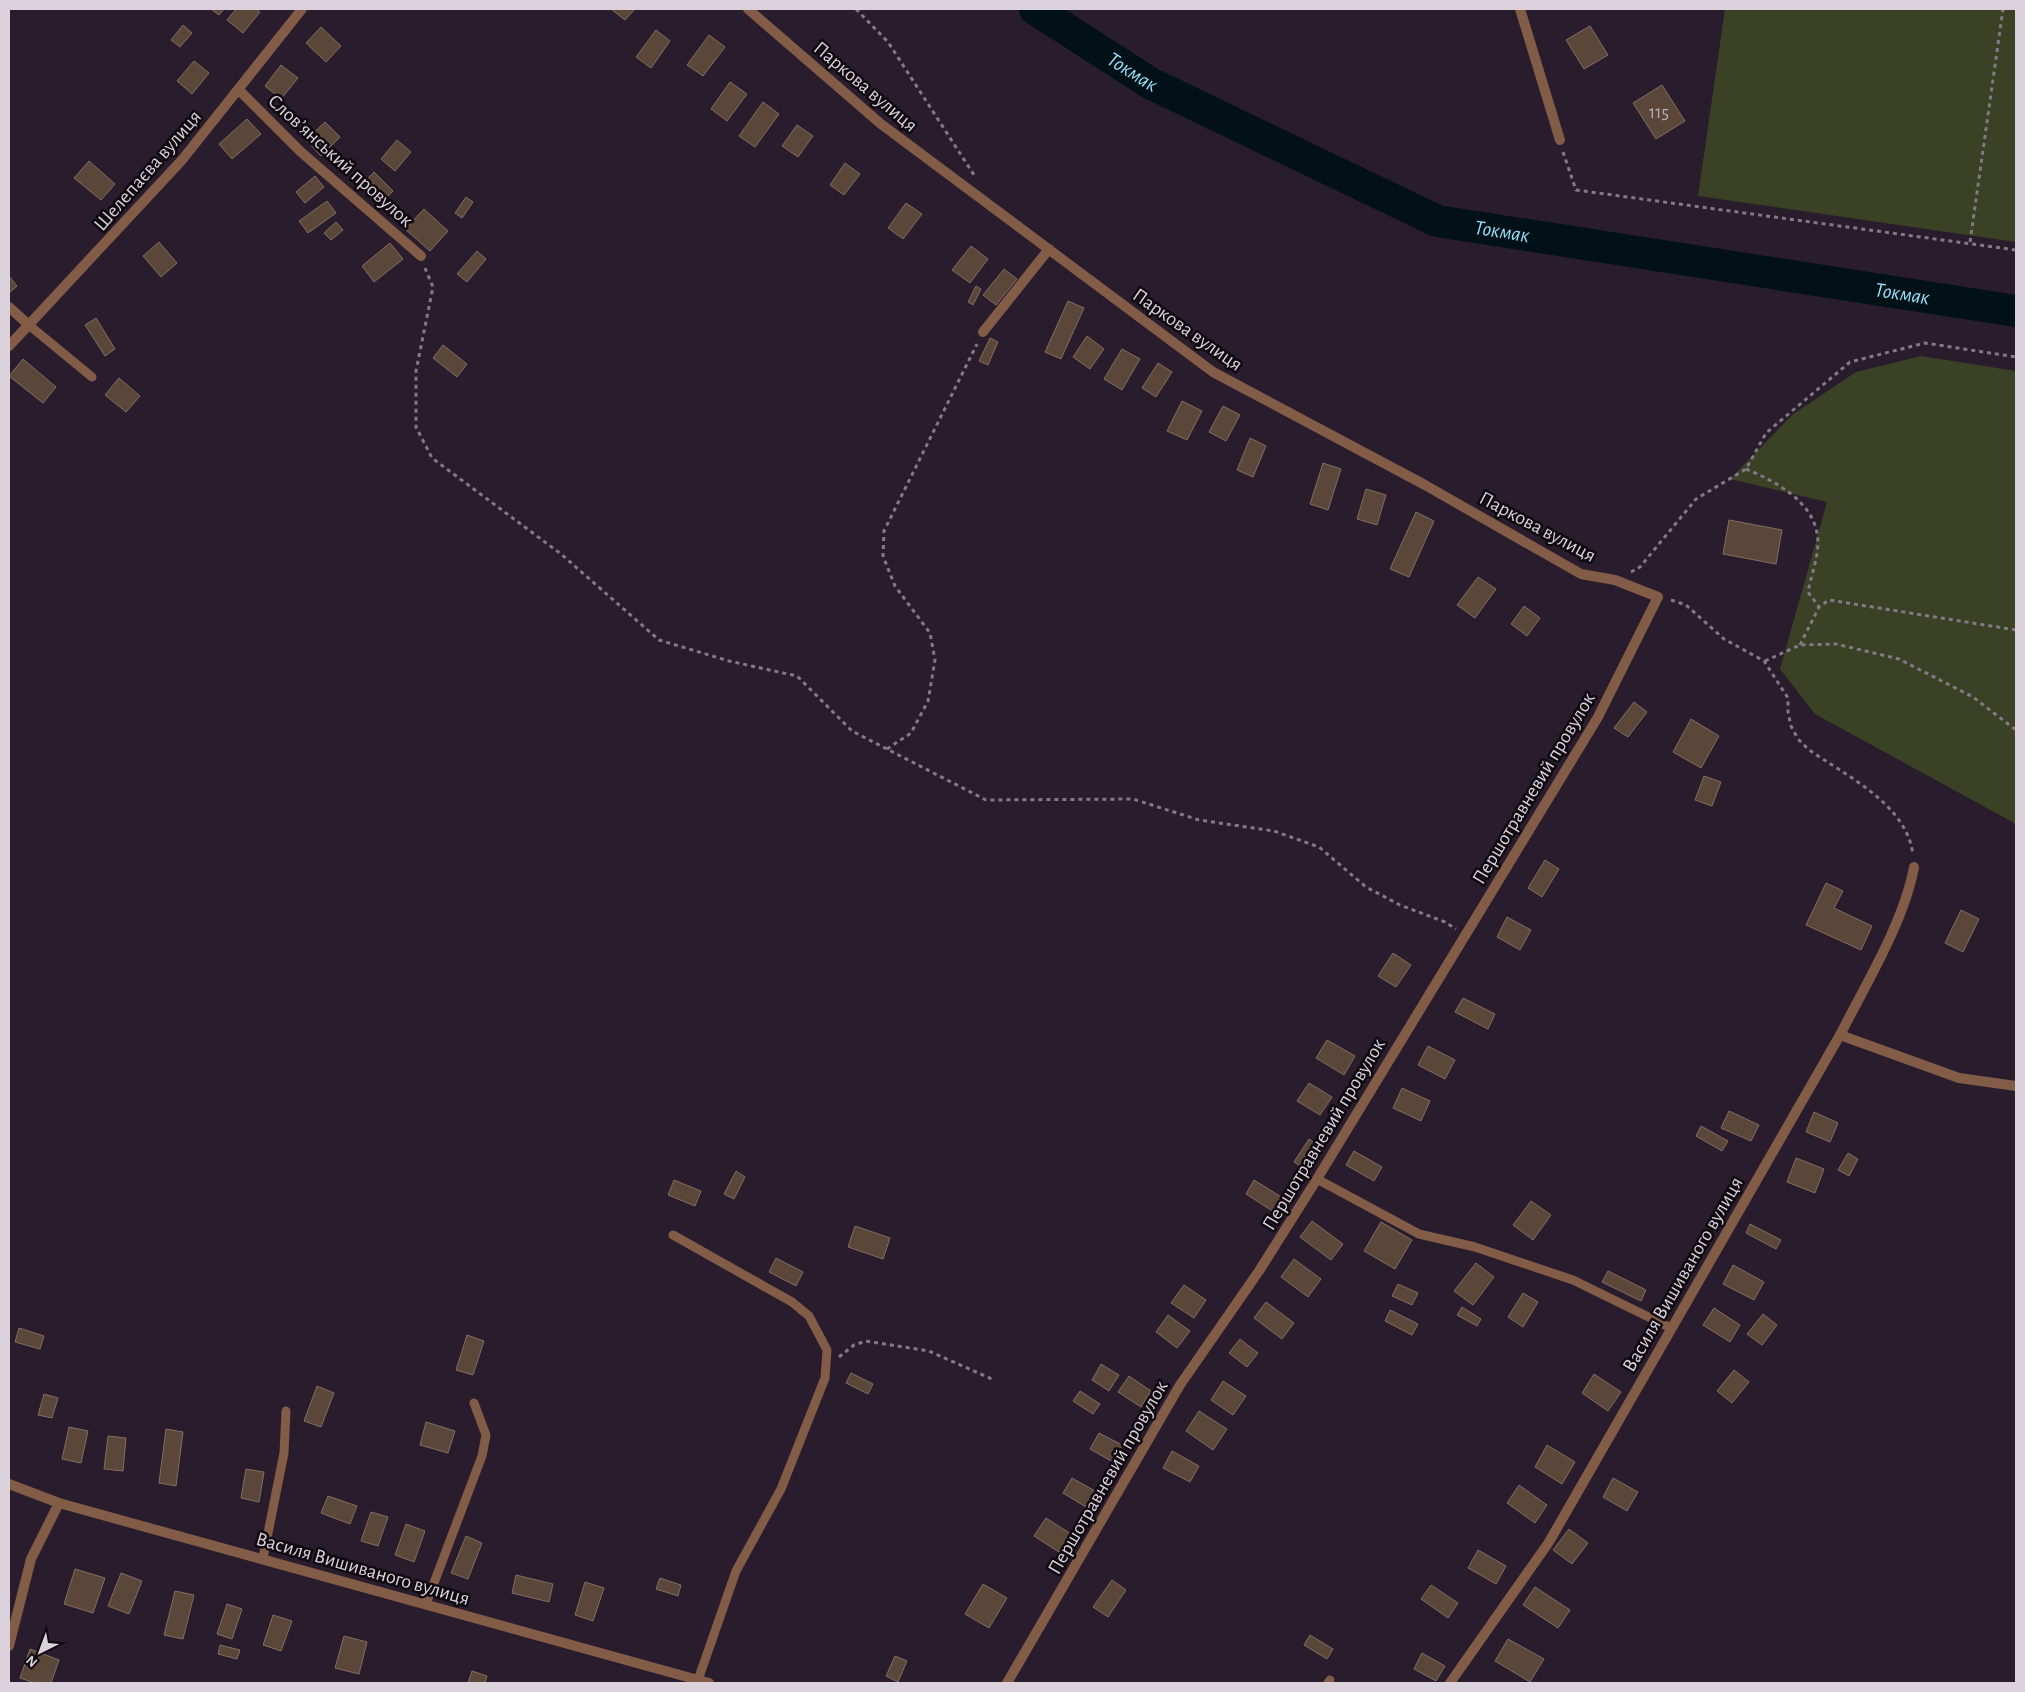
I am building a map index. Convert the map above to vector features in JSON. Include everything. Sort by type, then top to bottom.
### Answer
[{"type":"street","name":"Шелепаєва вулиця","points":[[9,346],[30,326],[182,160],[302,9]]},
{"type":"street","name":"Паркова вулиця","points":[[748,9],[881,124],[1213,372],[1425,485],[1581,574],[1616,580],[1658,597]]},
{"type":"street","points":[[1520,9],[1560,140]]},
{"type":"street","name":"Слов’янський провулок","points":[[239,90],[302,152],[421,256]]},
{"type":"street","points":[[983,332],[1049,249]]},
{"type":"street","points":[[9,307],[30,326]]},
{"type":"street","name":"Першотравневий провулок","points":[[1006,1683],[1180,1385],[1259,1271],[1598,717],[1658,597]]},
{"type":"street","name":"Василя Вишиваного вулиця","points":[[1450,1683],[1549,1542],[1840,1035],[1880,956],[1910,890],[1914,867]]},
{"type":"street","points":[[1840,1035],[1959,1078],[2016,1086]]},
{"type":"street","name":"Василя Вишиваного вулиця","points":[[9,1484],[59,1503],[709,1683]]},
{"type":"street","points":[[9,1646],[31,1560],[59,1503]]},
{"type":"lane","points":[[30,326],[92,377]]},
{"type":"lane","points":[[1317,1178],[1419,1234],[1475,1247],[1573,1280],[1671,1328]]},
{"type":"lane","points":[[673,1235],[792,1302],[810,1316],[827,1350],[825,1378],[781,1489],[736,1571],[698,1680]]},
{"type":"lane","points":[[426,1604],[482,1456],[486,1435],[474,1403]]},
{"type":"lane","points":[[263,1558],[284,1453],[286,1411]]},
{"type":"path","points":[[856,9],[888,42],[927,104],[966,160],[975,178]]},
{"type":"path","points":[[1970,242],[2003,9]]},
{"type":"path","points":[[1560,140],[1576,190],[1970,242],[2016,250]]},
{"type":"path","points":[[421,256],[433,287],[416,371],[416,427],[432,458],[561,554],[659,640],[729,661],[797,676],[852,731],[986,800],[1133,798],[1199,820],[1274,831],[1318,847],[1366,887],[1400,905],[1445,922],[1464,936]]},
{"type":"path","points":[[887,749],[910,733],[928,701],[935,660],[930,633],[895,586],[892,579],[883,556],[884,531],[983,332]]},
{"type":"path","points":[[1616,580],[1640,567],[1696,499],[1746,469],[1766,433],[1850,362],[1925,343],[2016,357]]},
{"type":"path","points":[[1746,469],[1768,479],[1797,498],[1814,521],[1818,542],[1808,592],[1820,607]]},
{"type":"path","points":[[1658,597],[1686,605],[1724,639],[1764,661],[1788,698],[1789,719],[1798,739],[1808,749],[1888,805],[1903,823],[1912,844],[1914,867]]},
{"type":"path","points":[[1800,645],[1820,607],[1829,600],[2016,630]]},
{"type":"path","points":[[1764,661],[1800,645],[1836,644],[1899,659],[1973,696],[2016,730]]},
{"type":"path","points":[[825,1378],[840,1355],[854,1345],[866,1341],[930,1351],[994,1380]]},
{"type":"green space","points":[[1725,9],[2016,9],[2016,242],[1698,196]]},
{"type":"green space","points":[[1921,356],[2016,371],[2016,824],[1815,714],[1780,669],[1827,502],[1730,479],[1792,415],[1856,372]]},
{"type":"building","points":[[211,9],[224,9],[219,15]]},
{"type":"building","points":[[236,9],[256,9],[260,12],[243,33],[227,20]]},
{"type":"building","points":[[611,9],[635,9],[625,20]]},
{"type":"building","points":[[183,25],[192,33],[180,47],[171,40]]},
{"type":"building","points":[[1590,26],[1608,55],[1584,69],[1566,40]]},
{"type":"building","points":[[321,27],[341,46],[326,62],[306,43]]},
{"type":"building","points":[[656,30],[670,41],[651,68],[636,57]]},
{"type":"building","points":[[709,35],[725,47],[703,76],[687,65]]},
{"type":"building","points":[[194,61],[209,73],[192,94],[177,81]]},
{"type":"building","points":[[281,65],[298,78],[281,99],[265,86]]},
{"type":"building","points":[[730,82],[747,94],[727,121],[711,109]]},
{"type":"building","points":[[1662,85],[1685,121],[1656,139],[1633,103]]},
{"type":"building","points":[[763,102],[779,114],[755,147],[739,136]]},
{"type":"building","points":[[247,119],[261,134],[232,159],[219,144]]},
{"type":"building","points":[[325,122],[340,137],[321,156],[306,140]]},
{"type":"building","points":[[797,125],[813,136],[798,157],[782,146]]},
{"type":"building","points":[[397,140],[411,152],[395,171],[381,159]]},
{"type":"building","points":[[89,161],[115,184],[101,200],[74,178]]},
{"type":"building","points":[[845,163],[860,174],[844,195],[830,185]]},
{"type":"building","points":[[374,172],[393,191],[379,206],[360,187]]},
{"type":"building","points":[[315,176],[324,187],[305,203],[296,192]]},
{"type":"building","points":[[466,197],[473,202],[462,218],[455,213]]},
{"type":"building","points":[[327,201],[336,213],[308,233],[299,221]]},
{"type":"building","points":[[906,203],[922,214],[903,239],[888,228]]},
{"type":"building","points":[[424,209],[448,231],[430,251],[405,229]]},
{"type":"building","points":[[336,222],[343,230],[331,240],[324,233]]},
{"type":"building","points":[[159,242],[177,263],[161,277],[143,256]]},
{"type":"building","points":[[390,243],[403,259],[374,282],[362,266]]},
{"type":"building","points":[[971,246],[988,259],[970,283],[952,270]]},
{"type":"building","points":[[477,251],[486,259],[467,282],[457,274]]},
{"type":"building","points":[[1004,269],[1017,279],[996,305],[983,295]]},
{"type":"building","points":[[9,276],[17,286],[9,293]]},
{"type":"building","points":[[976,286],[981,289],[973,305],[968,302]]},
{"type":"building","points":[[1068,301],[1084,308],[1061,359],[1045,352]]},
{"type":"building","points":[[96,318],[115,349],[105,356],[85,325]]},
{"type":"building","points":[[1087,336],[1104,349],[1090,369],[1073,357]]},
{"type":"building","points":[[990,338],[998,342],[988,365],[979,361]]},
{"type":"building","points":[[443,345],[467,364],[457,377],[433,358]]},
{"type":"building","points":[[1122,349],[1140,359],[1122,390],[1104,379]]},
{"type":"building","points":[[23,359],[56,387],[43,403],[9,376]]},
{"type":"building","points":[[1158,363],[1172,372],[1156,397],[1142,388]]},
{"type":"building","points":[[119,378],[140,396],[126,412],[105,395]]},
{"type":"building","points":[[1182,401],[1202,411],[1187,440],[1167,431]]},
{"type":"building","points":[[1223,406],[1240,415],[1226,441],[1209,432]]},
{"type":"building","points":[[1250,438],[1266,446],[1253,477],[1237,470]]},
{"type":"building","points":[[1323,463],[1341,469],[1328,510],[1310,504]]},
{"type":"building","points":[[1366,489],[1386,495],[1377,525],[1357,519]]},
{"type":"building","points":[[1416,512],[1434,521],[1409,577],[1390,569]]},
{"type":"building","points":[[1729,520],[1782,530],[1776,564],[1723,554]]},
{"type":"building","points":[[1478,577],[1496,589],[1475,618],[1457,605]]},
{"type":"building","points":[[1524,606],[1540,618],[1527,636],[1511,624]]},
{"type":"building","points":[[1634,702],[1647,712],[1628,737],[1614,728]]},
{"type":"building","points":[[1691,719],[1719,736],[1701,768],[1673,752]]},
{"type":"building","points":[[1704,776],[1721,782],[1712,806],[1695,800]]},
{"type":"building","points":[[1545,860],[1559,869],[1542,897],[1528,888]]},
{"type":"building","points":[[1826,883],[1843,891],[1834,908],[1872,926],[1861,950],[1806,925]]},
{"type":"building","points":[[1961,910],[1979,919],[1963,952],[1945,943]]},
{"type":"building","points":[[1507,917],[1531,930],[1520,950],[1497,937]]},
{"type":"building","points":[[1393,953],[1411,965],[1396,987],[1378,976]]},
{"type":"building","points":[[1463,998],[1495,1014],[1488,1029],[1455,1012]]},
{"type":"building","points":[[1327,1040],[1355,1056],[1344,1075],[1316,1058]]},
{"type":"building","points":[[1428,1046],[1455,1060],[1445,1079],[1418,1065]]},
{"type":"building","points":[[1309,1083],[1332,1097],[1320,1115],[1297,1101]]},
{"type":"building","points":[[1402,1088],[1430,1101],[1421,1121],[1393,1108]]},
{"type":"building","points":[[1729,1111],[1759,1125],[1751,1141],[1721,1128]]},
{"type":"building","points":[[1814,1112],[1838,1123],[1830,1142],[1806,1132]]},
{"type":"building","points":[[1701,1126],[1728,1141],[1722,1151],[1696,1136]]},
{"type":"building","points":[[1309,1139],[1324,1149],[1309,1172],[1294,1162]]},
{"type":"building","points":[[1354,1151],[1382,1167],[1374,1181],[1346,1165]]},
{"type":"building","points":[[1848,1153],[1858,1159],[1849,1176],[1838,1170]]},
{"type":"building","points":[[1796,1158],[1824,1169],[1815,1193],[1787,1182]]},
{"type":"building","points":[[736,1171],[745,1177],[734,1199],[724,1194]]},
{"type":"building","points":[[674,1180],[701,1191],[695,1206],[668,1195]]},
{"type":"building","points":[[1254,1180],[1283,1198],[1274,1212],[1246,1194]]},
{"type":"building","points":[[1531,1201],[1551,1215],[1533,1240],[1513,1225]]},
{"type":"building","points":[[1312,1221],[1343,1244],[1331,1260],[1300,1237]]},
{"type":"building","points":[[1381,1222],[1412,1240],[1395,1269],[1364,1251]]},
{"type":"building","points":[[1750,1224],[1781,1240],[1776,1249],[1746,1233]]},
{"type":"building","points":[[855,1226],[890,1238],[883,1259],[848,1247]]},
{"type":"building","points":[[776,1258],[803,1272],[796,1286],[769,1272]]},
{"type":"building","points":[[1294,1259],[1321,1279],[1308,1297],[1281,1277]]},
{"type":"building","points":[[1476,1263],[1494,1277],[1473,1305],[1454,1291]]},
{"type":"building","points":[[1733,1265],[1764,1282],[1754,1300],[1723,1284]]},
{"type":"building","points":[[1608,1271],[1646,1290],[1641,1301],[1602,1282]]},
{"type":"building","points":[[1398,1284],[1418,1293],[1412,1305],[1392,1296]]},
{"type":"building","points":[[1184,1285],[1206,1300],[1194,1318],[1171,1303]]},
{"type":"building","points":[[1523,1293],[1538,1302],[1523,1327],[1508,1317]]},
{"type":"building","points":[[1266,1302],[1294,1323],[1282,1339],[1254,1318]]},
{"type":"building","points":[[1462,1307],[1481,1319],[1477,1326],[1457,1315]]},
{"type":"building","points":[[1714,1308],[1740,1325],[1730,1342],[1703,1325]]},
{"type":"building","points":[[1390,1310],[1418,1324],[1412,1335],[1385,1321]]},
{"type":"building","points":[[1763,1314],[1777,1325],[1762,1345],[1747,1334]]},
{"type":"building","points":[[1168,1315],[1190,1331],[1177,1348],[1156,1332]]},
{"type":"building","points":[[19,1328],[44,1336],[40,1349],[15,1342]]},
{"type":"building","points":[[467,1335],[484,1341],[473,1375],[456,1370]]},
{"type":"building","points":[[1240,1339],[1258,1353],[1247,1367],[1229,1353]]},
{"type":"building","points":[[1101,1364],[1119,1375],[1109,1391],[1092,1380]]},
{"type":"building","points":[[1734,1370],[1749,1382],[1732,1403],[1717,1391]]},
{"type":"building","points":[[851,1373],[873,1384],[868,1394],[846,1383]]},
{"type":"building","points":[[1594,1374],[1621,1392],[1608,1411],[1582,1393]]},
{"type":"building","points":[[1129,1376],[1151,1391],[1141,1407],[1118,1392]]},
{"type":"building","points":[[1223,1381],[1246,1396],[1233,1415],[1211,1400]]},
{"type":"building","points":[[317,1386],[334,1393],[321,1427],[304,1421]]},
{"type":"building","points":[[1080,1391],[1100,1404],[1093,1414],[1073,1401]]},
{"type":"building","points":[[44,1394],[58,1398],[52,1418],[38,1415]]},
{"type":"building","points":[[1199,1411],[1227,1429],[1213,1450],[1186,1431]]},
{"type":"building","points":[[426,1422],[455,1431],[448,1453],[420,1445]]},
{"type":"building","points":[[69,1427],[88,1431],[81,1463],[62,1459]]},
{"type":"building","points":[[166,1429],[183,1432],[176,1486],[159,1483]]},
{"type":"building","points":[[1099,1433],[1122,1445],[1113,1462],[1090,1449]]},
{"type":"building","points":[[108,1436],[126,1438],[123,1471],[104,1469]]},
{"type":"building","points":[[1547,1445],[1575,1462],[1562,1484],[1535,1467]]},
{"type":"building","points":[[1172,1451],[1199,1466],[1190,1482],[1163,1468]]},
{"type":"building","points":[[246,1469],[264,1472],[259,1502],[241,1498]]},
{"type":"building","points":[[1072,1478],[1095,1491],[1086,1507],[1063,1493]]},
{"type":"building","points":[[1613,1478],[1638,1492],[1627,1511],[1603,1497]]},
{"type":"building","points":[[1519,1485],[1547,1505],[1535,1523],[1507,1503]]},
{"type":"building","points":[[328,1496],[357,1506],[350,1524],[321,1513]]},
{"type":"building","points":[[371,1512],[388,1517],[378,1546],[361,1541]]},
{"type":"building","points":[[1046,1518],[1071,1534],[1059,1552],[1034,1536]]},
{"type":"building","points":[[406,1524],[425,1531],[414,1562],[395,1555]]},
{"type":"building","points":[[1569,1529],[1588,1543],[1572,1564],[1553,1550]]},
{"type":"building","points":[[466,1536],[482,1543],[468,1579],[451,1573]]},
{"type":"building","points":[[1478,1550],[1506,1566],[1496,1584],[1468,1568]]},
{"type":"building","points":[[75,1569],[105,1578],[93,1613],[64,1604]]},
{"type":"building","points":[[121,1573],[142,1581],[129,1614],[108,1606]]},
{"type":"building","points":[[516,1575],[553,1584],[549,1602],[512,1593]]},
{"type":"building","points":[[660,1578],[681,1585],[678,1596],[656,1589]]},
{"type":"building","points":[[1112,1580],[1126,1590],[1108,1617],[1093,1607]]},
{"type":"building","points":[[585,1582],[604,1588],[593,1621],[575,1615]]},
{"type":"building","points":[[983,1584],[1007,1598],[989,1628],[965,1614]]},
{"type":"building","points":[[1431,1585],[1458,1603],[1448,1618],[1421,1599]]},
{"type":"building","points":[[1535,1587],[1570,1610],[1558,1628],[1523,1605]]},
{"type":"building","points":[[175,1591],[194,1595],[183,1639],[164,1635]]},
{"type":"building","points":[[227,1604],[242,1609],[232,1639],[217,1634]]},
{"type":"building","points":[[273,1615],[292,1621],[281,1651],[263,1645]]},
{"type":"building","points":[[1310,1635],[1333,1649],[1327,1659],[1304,1645]]},
{"type":"building","points":[[344,1636],[367,1642],[359,1674],[335,1668]]},
{"type":"building","points":[[1508,1639],[1544,1659],[1530,1682],[1495,1661]]},
{"type":"building","points":[[220,1645],[240,1650],[237,1659],[218,1654]]},
{"type":"building","points":[[30,1649],[59,1660],[51,1683],[35,1683],[20,1678]]},
{"type":"building","points":[[1422,1653],[1445,1666],[1436,1681],[1414,1669]]},
{"type":"building","points":[[895,1656],[907,1661],[898,1682],[886,1676]]},
{"type":"building","points":[[472,1671],[487,1676],[485,1683],[468,1683]]},
{"type":"waterway","name":"Токмак","points":[[1035,9],[1150,83],[1437,221],[2016,311]]}]
